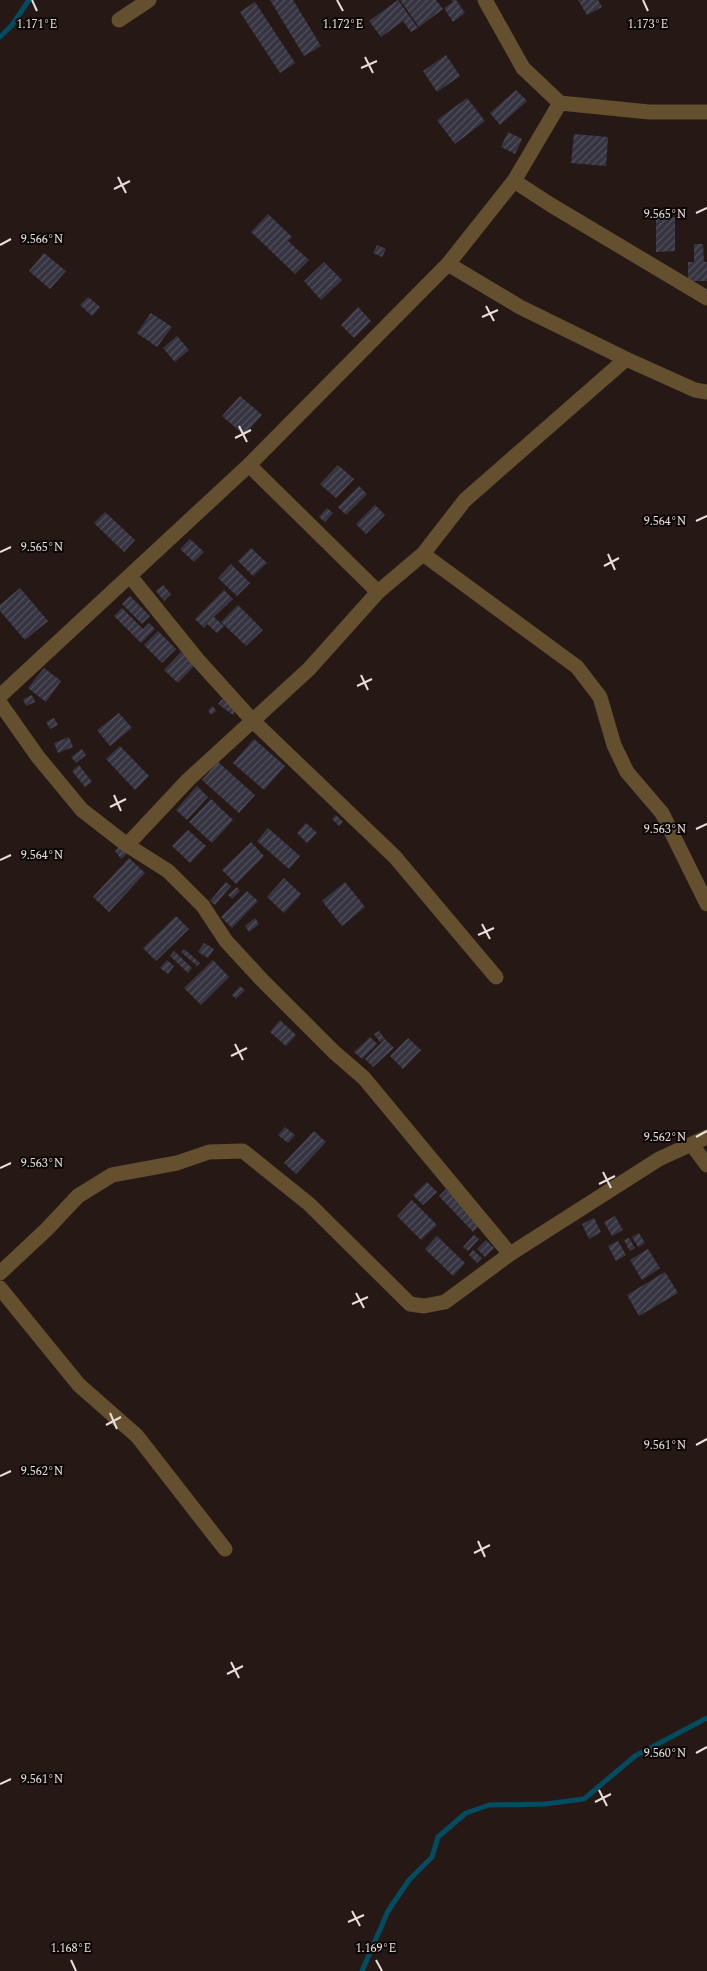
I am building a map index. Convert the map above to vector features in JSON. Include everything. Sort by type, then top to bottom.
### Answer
[{"type":"street","points":[[119,20],[149,0]]},
{"type":"street","points":[[485,0],[523,68],[560,104],[648,112],[707,112]]},
{"type":"street","points":[[0,696],[249,465],[448,264],[514,181],[560,104]]},
{"type":"street","points":[[514,181],[707,298]]},
{"type":"street","points":[[448,264],[520,307],[626,359],[696,390],[707,392]]},
{"type":"street","points":[[127,845],[188,780],[309,668],[378,592],[423,554],[465,500],[626,359]]},
{"type":"street","points":[[249,465],[378,592]]},
{"type":"street","points":[[423,554],[577,666],[600,697],[614,745],[626,772],[662,813],[707,904]]},
{"type":"street","points":[[130,576],[197,659],[253,721],[395,857],[496,977]]},
{"type":"street","points":[[0,703],[38,757],[82,810],[127,845],[168,871],[203,906],[226,941],[261,979],[334,1052],[364,1078],[510,1254]]},
{"type":"street","points":[[0,1273],[47,1229],[78,1196],[112,1175],[177,1164],[209,1152],[243,1151],[309,1204],[410,1304],[424,1306],[445,1302],[510,1254],[659,1159],[707,1137]]},
{"type":"street","points":[[692,1145],[707,1165]]},
{"type":"street","points":[[0,1288],[79,1385],[137,1436],[226,1549]]},
{"type":"building","points":[[270,0],[293,0],[321,46],[304,56]]},
{"type":"building","points":[[398,0],[418,28],[411,32],[403,21],[381,37],[369,21]]},
{"type":"building","points":[[400,0],[436,0],[443,9],[419,27]]},
{"type":"building","points":[[451,0],[456,0],[465,13],[453,22],[444,8],[453,2]]},
{"type":"building","points":[[578,0],[598,0],[602,7],[587,15]]},
{"type":"building","points":[[255,2],[295,63],[280,73],[240,12]]},
{"type":"building","points":[[446,55],[460,76],[437,92],[423,71]]},
{"type":"building","points":[[516,90],[527,101],[500,125],[490,113]]},
{"type":"building","points":[[467,98],[485,121],[455,144],[437,120]]},
{"type":"building","points":[[508,132],[522,139],[515,154],[501,147]]},
{"type":"building","points":[[574,134],[608,137],[606,166],[571,163]]},
{"type":"building","points":[[268,214],[292,237],[288,241],[309,260],[295,274],[251,232]]},
{"type":"building","points":[[656,217],[675,217],[675,251],[656,252]]},
{"type":"building","points":[[694,244],[703,244],[704,262],[707,262],[707,281],[688,281],[688,262],[694,262]]},
{"type":"building","points":[[377,245],[386,249],[382,257],[373,253]]},
{"type":"building","points":[[44,253],[66,271],[50,289],[29,271]]},
{"type":"building","points":[[324,262],[342,280],[321,300],[304,281]]},
{"type":"building","points":[[88,297],[100,307],[92,316],[80,305]]},
{"type":"building","points":[[358,307],[371,321],[354,338],[341,325]]},
{"type":"building","points":[[151,313],[172,327],[157,347],[137,333]]},
{"type":"building","points":[[177,336],[189,350],[175,362],[163,348]]},
{"type":"building","points":[[240,396],[262,415],[244,435],[222,416]]},
{"type":"building","points":[[338,465],[354,479],[336,498],[320,484]]},
{"type":"building","points":[[359,486],[367,494],[346,515],[338,507]]},
{"type":"building","points":[[375,505],[385,515],[366,534],[356,524]]},
{"type":"building","points":[[327,508],[333,513],[325,522],[319,517]]},
{"type":"building","points":[[105,512],[135,540],[124,552],[94,523]]},
{"type":"building","points":[[190,539],[204,552],[194,562],[180,549]]},
{"type":"building","points":[[251,548],[267,563],[253,576],[238,561]]},
{"type":"building","points":[[231,564],[250,583],[237,596],[218,578]]},
{"type":"building","points":[[163,585],[171,594],[164,601],[156,591]]},
{"type":"building","points":[[20,588],[48,621],[25,640],[0,611],[0,605]]},
{"type":"building","points":[[224,590],[233,599],[214,617],[224,626],[217,633],[207,624],[204,628],[195,619]]},
{"type":"building","points":[[130,596],[150,616],[142,624],[122,604]]},
{"type":"building","points":[[238,605],[263,630],[246,646],[221,622]]},
{"type":"building","points":[[122,608],[143,629],[149,623],[155,629],[141,643],[114,616]]},
{"type":"building","points":[[158,631],[176,649],[162,663],[144,645]]},
{"type":"building","points":[[181,652],[195,665],[178,683],[164,670]]},
{"type":"building","points":[[44,668],[61,681],[46,702],[28,688]]},
{"type":"building","points":[[32,695],[35,702],[26,706],[23,699]]},
{"type":"building","points":[[222,699],[236,709],[233,715],[218,704]]},
{"type":"building","points":[[213,706],[216,711],[211,715],[208,710]]},
{"type":"building","points":[[119,713],[132,728],[110,746],[97,730]]},
{"type":"building","points":[[54,718],[58,725],[50,729],[46,722]]},
{"type":"building","points":[[69,737],[73,747],[58,753],[54,743]]},
{"type":"building","points":[[254,739],[285,766],[264,790],[233,763]]},
{"type":"building","points":[[120,746],[149,776],[135,790],[106,759]]},
{"type":"building","points":[[82,749],[86,755],[76,763],[71,757]]},
{"type":"building","points":[[218,762],[255,795],[239,813],[202,780]]},
{"type":"building","points":[[79,765],[92,782],[85,787],[72,771]]},
{"type":"building","points":[[197,786],[208,797],[187,820],[176,810]]},
{"type":"building","points":[[211,799],[233,820],[212,843],[189,822]]},
{"type":"building","points":[[336,815],[343,822],[339,826],[332,819]]},
{"type":"building","points":[[306,823],[317,833],[307,843],[297,833]]},
{"type":"building","points":[[268,828],[300,856],[289,869],[257,841]]},
{"type":"building","points":[[188,830],[206,846],[190,863],[172,846]]},
{"type":"building","points":[[251,842],[264,856],[236,884],[222,870]]},
{"type":"building","points":[[120,846],[127,854],[121,859],[115,851]]},
{"type":"building","points":[[129,858],[145,873],[109,912],[93,897]]},
{"type":"building","points":[[284,878],[301,894],[284,913],[267,897]]},
{"type":"building","points":[[226,882],[231,886],[215,905],[210,901]]},
{"type":"building","points":[[345,882],[365,907],[342,926],[322,901]]},
{"type":"building","points":[[237,887],[240,891],[232,899],[228,895]]},
{"type":"building","points":[[247,891],[258,901],[232,928],[221,917]]},
{"type":"building","points":[[176,916],[189,929],[156,961],[143,948]]},
{"type":"building","points":[[255,918],[259,924],[249,932],[245,926]]},
{"type":"building","points":[[204,943],[214,949],[208,958],[198,952]]},
{"type":"building","points":[[184,949],[200,963],[197,966],[181,952]]},
{"type":"building","points":[[174,951],[192,968],[188,973],[170,956]]},
{"type":"building","points":[[167,960],[174,966],[168,974],[160,968]]},
{"type":"building","points":[[213,960],[229,977],[201,1005],[184,988]]},
{"type":"building","points":[[240,986],[245,990],[236,999],[232,995]]},
{"type":"building","points":[[280,1020],[296,1035],[286,1046],[270,1032]]},
{"type":"building","points":[[379,1031],[385,1039],[380,1042],[374,1034]]},
{"type":"building","points":[[370,1037],[377,1044],[362,1059],[354,1052]]},
{"type":"building","points":[[408,1038],[421,1050],[403,1069],[390,1056]]},
{"type":"building","points":[[385,1039],[394,1048],[373,1067],[365,1059]]},
{"type":"building","points":[[285,1127],[295,1135],[288,1143],[278,1135]]},
{"type":"building","points":[[314,1131],[326,1142],[296,1174],[284,1163]]},
{"type":"building","points":[[427,1182],[437,1192],[423,1205],[413,1195]]},
{"type":"building","points":[[446,1189],[480,1225],[473,1232],[439,1196]]},
{"type":"building","points":[[412,1200],[437,1225],[421,1240],[397,1216]]},
{"type":"building","points":[[615,1216],[623,1230],[612,1236],[604,1222]]},
{"type":"building","points":[[594,1218],[601,1232],[589,1239],[582,1224]]},
{"type":"building","points":[[639,1233],[645,1243],[638,1247],[632,1237]]},
{"type":"building","points":[[474,1235],[479,1239],[468,1251],[463,1247]]},
{"type":"building","points":[[437,1236],[465,1263],[453,1276],[425,1249]]},
{"type":"building","points":[[629,1238],[635,1248],[630,1251],[624,1240]]},
{"type":"building","points":[[486,1240],[494,1248],[485,1257],[477,1249]]},
{"type":"building","points":[[618,1241],[626,1255],[616,1261],[608,1246]]},
{"type":"building","points":[[648,1249],[660,1268],[642,1280],[630,1260]]},
{"type":"building","points":[[473,1250],[482,1258],[477,1263],[469,1255]]},
{"type":"building","points":[[665,1272],[678,1293],[639,1316],[627,1295]]},
{"type":"waterway","points":[[0,37],[12,25],[29,0]]},
{"type":"waterway","points":[[362,1971],[388,1911],[409,1880],[432,1857],[438,1837],[466,1813],[489,1805],[545,1804],[584,1799],[635,1756],[707,1718]]}]
